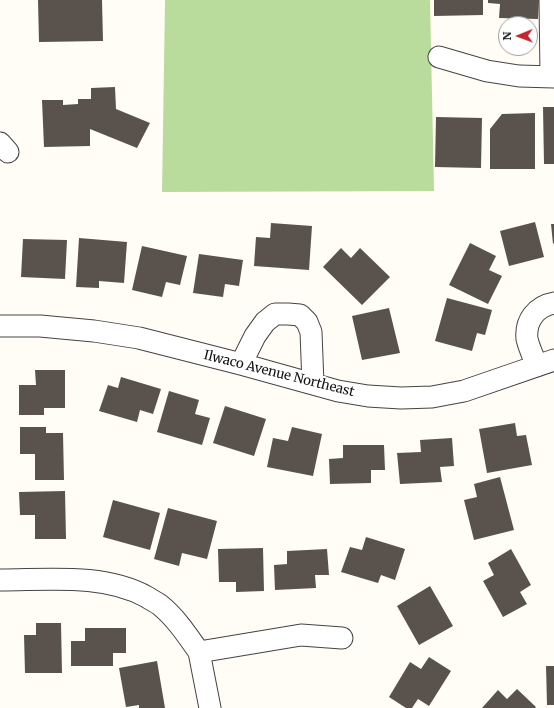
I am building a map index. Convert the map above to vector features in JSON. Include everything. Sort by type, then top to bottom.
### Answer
[{"type":"street","points":[[439,57],[487,71],[519,76],[553,77],[550,0]]},
{"type":"street","points":[[549,364],[528,341],[527,332],[528,323],[533,314],[540,308],[549,304],[554,304]]},
{"type":"street","points":[[241,364],[255,336],[265,322],[275,314],[300,316],[307,322],[311,332],[313,384]]},
{"type":"street","name":"Ilwaco Avenue Northeast","points":[[0,326],[40,326],[94,331],[139,338],[338,391],[368,396],[401,398],[432,397],[464,391],[549,364]]},
{"type":"street","points":[[0,580],[98,581],[118,585],[139,592],[159,604],[174,618],[199,652],[210,708]]},
{"type":"street","points":[[199,652],[301,635],[342,638]]},
{"type":"green space","points":[[165,0],[430,0],[434,191],[162,192]]},
{"type":"building","points":[[38,0],[102,0],[103,41],[39,42]]},
{"type":"building","points":[[434,0],[483,0],[483,15],[434,16]]},
{"type":"building","points":[[488,0],[539,0],[538,19],[538,16],[499,16],[500,4],[488,3]]},
{"type":"building","points":[[115,87],[116,109],[150,123],[137,148],[90,129],[90,146],[44,147],[42,100],[63,100],[63,105],[78,104],[78,99],[91,99],[91,88]]},
{"type":"building","points":[[543,107],[554,107],[554,164],[544,164]]},
{"type":"building","points":[[535,113],[535,169],[490,169],[490,129],[502,114]]},
{"type":"building","points":[[436,117],[482,118],[481,168],[435,167]]},
{"type":"building","points":[[535,222],[544,257],[509,266],[500,231]]},
{"type":"building","points":[[271,223],[312,226],[309,270],[254,266],[256,237],[270,238]]},
{"type":"building","points":[[551,224],[554,224],[553,244]]},
{"type":"building","points":[[79,238],[127,242],[124,283],[99,281],[99,288],[76,287]]},
{"type":"building","points":[[23,239],[67,240],[65,279],[21,277]]},
{"type":"building","points":[[470,243],[496,256],[489,270],[502,276],[488,304],[449,285]]},
{"type":"building","points":[[142,246],[187,256],[180,285],[166,282],[162,297],[132,290]]},
{"type":"building","points":[[341,248],[351,258],[360,248],[390,277],[362,305],[323,267]]},
{"type":"building","points":[[199,254],[243,260],[239,286],[225,284],[223,297],[193,293]]},
{"type":"building","points":[[447,298],[492,310],[485,335],[477,333],[472,351],[435,341]]},
{"type":"building","points":[[389,308],[400,353],[362,360],[352,316]]},
{"type":"building","points":[[35,370],[65,370],[65,408],[44,408],[44,415],[19,415],[19,385],[36,385]]},
{"type":"building","points":[[121,377],[161,389],[153,414],[140,410],[137,422],[99,411],[108,385],[118,388]]},
{"type":"building","points":[[169,391],[199,400],[195,414],[210,418],[202,445],[157,432]]},
{"type":"building","points":[[225,406],[266,419],[254,456],[213,443]]},
{"type":"building","points":[[515,423],[517,436],[526,435],[532,465],[487,473],[479,429]]},
{"type":"building","points":[[20,427],[46,427],[46,433],[63,433],[64,480],[35,480],[35,454],[20,454]]},
{"type":"building","points":[[292,427],[322,434],[313,476],[267,467],[273,438],[288,441]]},
{"type":"building","points":[[452,438],[454,466],[440,467],[442,482],[400,484],[397,453],[421,452],[420,440]]},
{"type":"building","points":[[343,445],[384,445],[385,470],[371,470],[371,483],[330,484],[329,459],[343,458]]},
{"type":"building","points":[[500,477],[514,530],[474,540],[464,500],[477,497],[474,484]]},
{"type":"building","points":[[65,491],[66,539],[35,539],[35,515],[20,515],[19,492]]},
{"type":"building","points":[[113,500],[160,513],[150,550],[103,537]]},
{"type":"building","points":[[168,508],[217,521],[207,559],[182,553],[179,566],[154,559]]},
{"type":"building","points":[[366,537],[405,549],[395,580],[381,575],[378,583],[341,572],[350,547],[362,550]]},
{"type":"building","points":[[263,548],[264,591],[236,592],[236,582],[219,582],[218,549]]},
{"type":"building","points":[[327,549],[329,575],[315,575],[316,588],[275,590],[274,565],[287,564],[287,551]]},
{"type":"building","points":[[511,549],[531,585],[520,592],[527,604],[503,617],[483,581],[494,575],[488,563]]},
{"type":"building","points":[[430,586],[453,626],[419,645],[397,606]]},
{"type":"building","points":[[36,623],[61,623],[62,673],[25,673],[24,635],[36,635]]},
{"type":"building","points":[[85,628],[126,628],[126,653],[113,653],[113,666],[71,666],[71,641],[85,641]]},
{"type":"building","points":[[429,657],[451,671],[429,706],[418,699],[412,708],[406,708],[389,697],[410,662],[421,669]]},
{"type":"building","points":[[157,661],[165,708],[139,708],[139,705],[126,707],[119,668]]},
{"type":"building","points":[[546,666],[554,666],[554,705],[547,705]]},
{"type":"building","points":[[517,689],[536,707],[535,708],[482,708],[498,690],[507,699]]}]
